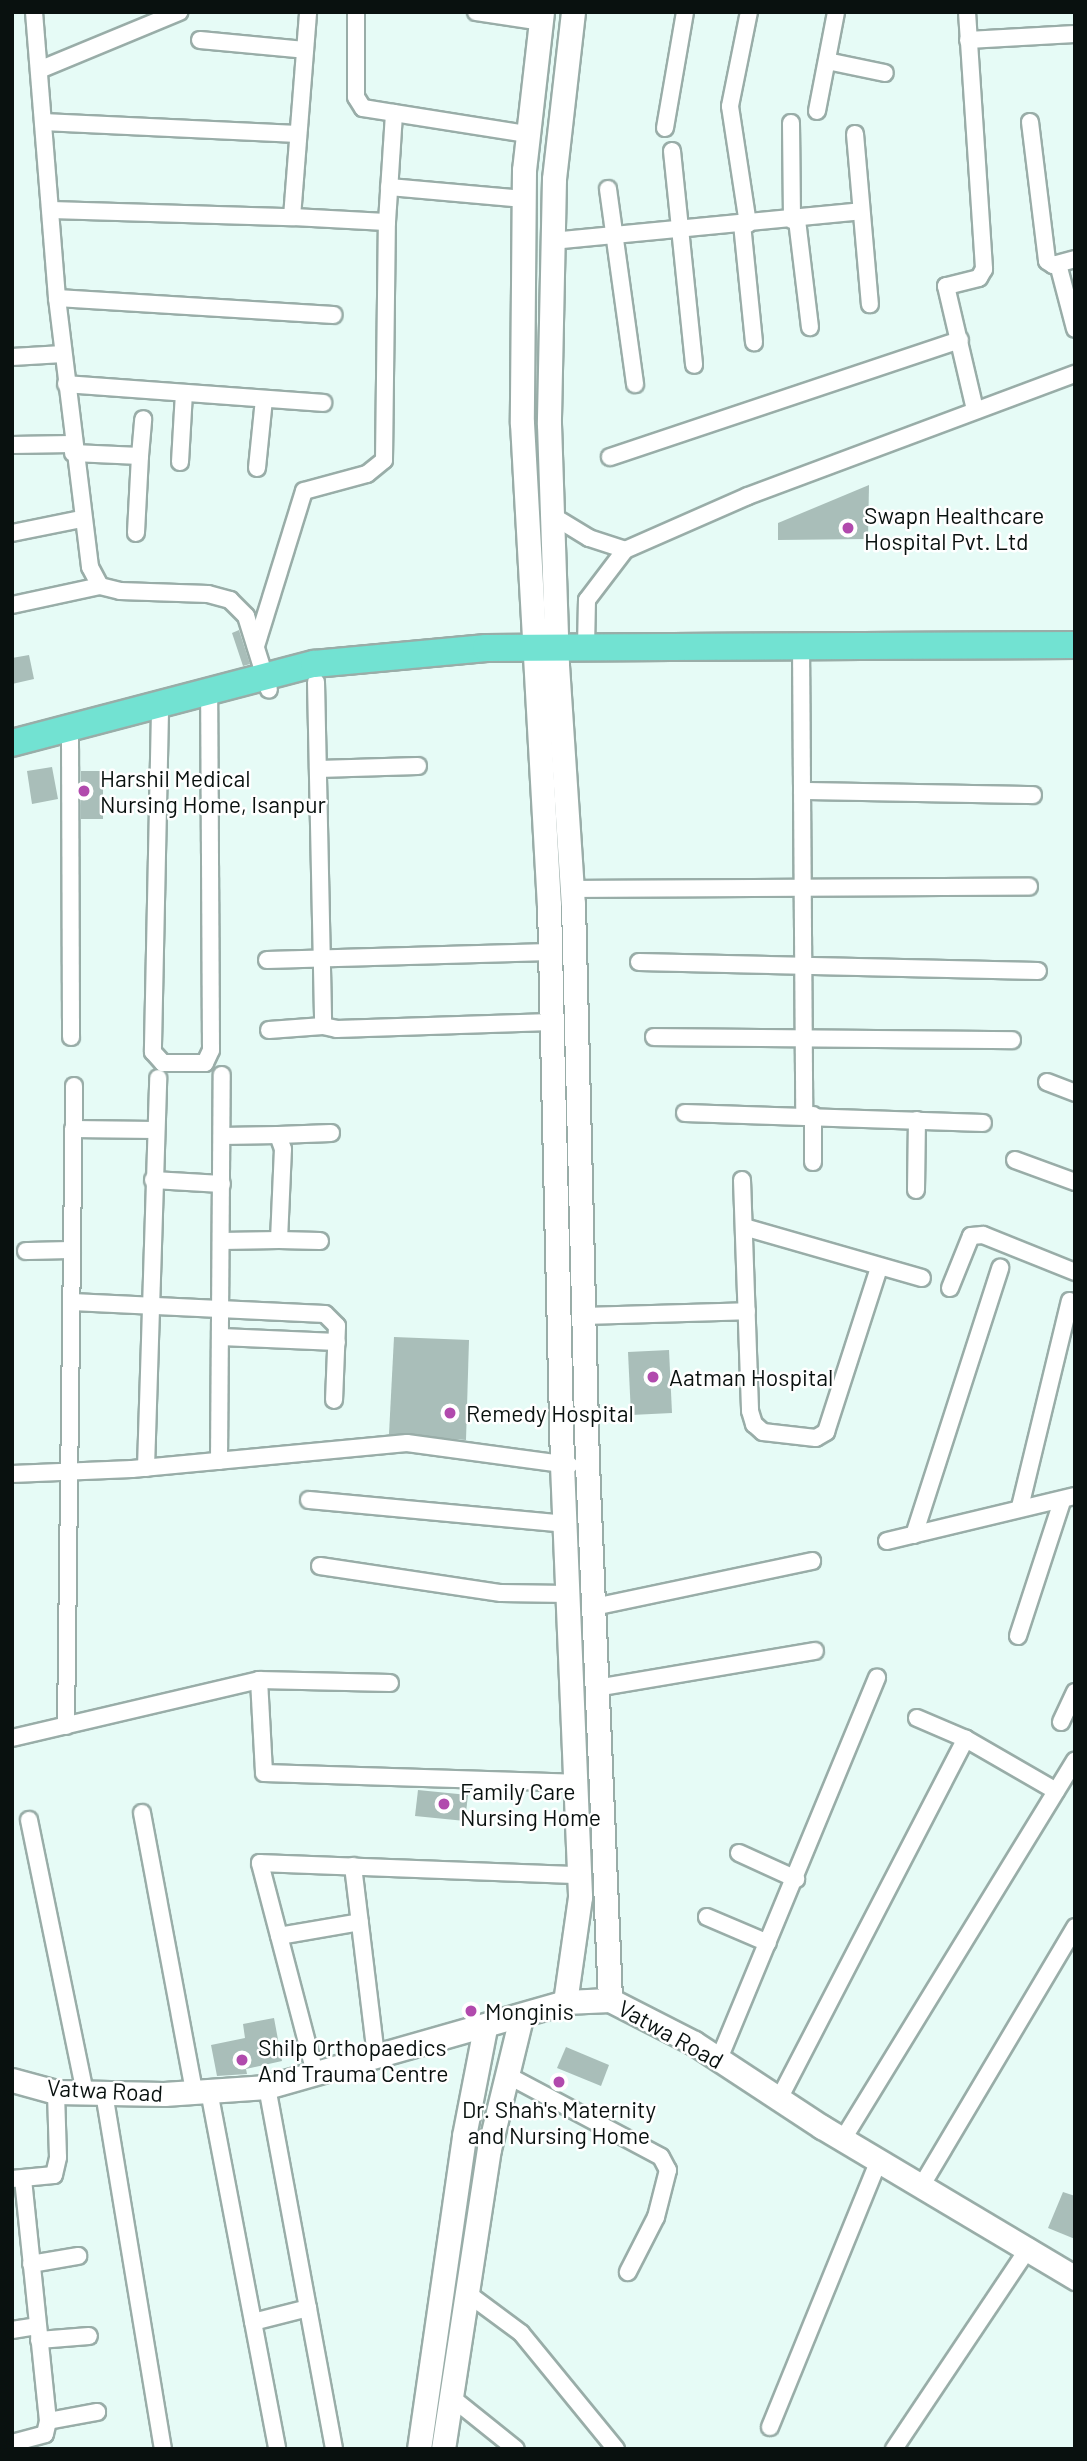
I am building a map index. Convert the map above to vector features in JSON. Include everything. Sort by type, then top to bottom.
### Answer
[{"type":"main road","points":[[12,754],[160,711],[209,702],[314,664],[545,657],[802,654],[1075,645]]},
{"type":"main road","points":[[12,743],[267,683],[316,682],[545,657],[586,647],[1075,663]]},
{"type":"street","points":[[34,12],[57,298],[81,519],[90,568],[100,586]]},
{"type":"street","points":[[38,70],[179,12]]},
{"type":"street","points":[[292,217],[308,12]]},
{"type":"street","points":[[356,12],[356,97],[363,108],[527,134]]},
{"type":"street","points":[[477,12],[541,17],[527,134],[522,423],[572,889],[587,1464],[610,2000]]},
{"type":"street","points":[[565,2002],[579,1875],[567,1524],[562,1465],[545,657],[553,516],[549,424],[552,242],[573,12]]},
{"type":"street","points":[[665,128],[685,12]]},
{"type":"street","points":[[749,12],[730,106],[745,224],[754,342]]},
{"type":"street","points":[[817,111],[836,12]]},
{"type":"street","points":[[967,12],[984,269],[979,278],[946,286],[975,410]]},
{"type":"street","points":[[968,40],[1075,34]]},
{"type":"street","points":[[200,40],[305,50]]},
{"type":"street","points":[[827,61],[885,73]]},
{"type":"street","points":[[256,647],[304,491],[367,474],[384,460],[387,222],[394,113]]},
{"type":"street","points":[[43,122],[298,134]]},
{"type":"street","points":[[1030,122],[1047,261],[1058,264],[1075,259]]},
{"type":"street","points":[[790,123],[795,220],[810,327]]},
{"type":"street","points":[[855,134],[870,304]]},
{"type":"street","points":[[672,151],[694,365]]},
{"type":"street","points":[[389,187],[524,199]]},
{"type":"street","points":[[608,189],[635,384]]},
{"type":"street","points":[[51,210],[387,222]]},
{"type":"street","points":[[552,242],[795,220],[861,211]]},
{"type":"street","points":[[1058,264],[1075,329]]},
{"type":"street","points":[[57,298],[333,315]]},
{"type":"street","points":[[610,457],[960,340]]},
{"type":"street","points":[[12,357],[63,354]]},
{"type":"street","points":[[586,647],[587,600],[625,550],[748,496],[1075,374]]},
{"type":"street","points":[[66,384],[323,403]]},
{"type":"street","points":[[180,462],[184,393]]},
{"type":"street","points":[[257,468],[264,399]]},
{"type":"street","points":[[136,533],[143,419]]},
{"type":"street","points":[[12,445],[140,456]]},
{"type":"street","points":[[553,516],[589,538],[625,550]]},
{"type":"street","points":[[12,533],[81,519]]},
{"type":"street","points":[[12,605],[100,586],[230,600],[246,616],[267,683]]},
{"type":"street","points":[[802,654],[803,1037],[813,1162]]},
{"type":"street","points":[[316,682],[323,1026]]},
{"type":"street","points":[[160,711],[153,1052],[163,1063],[205,1063],[211,1050],[209,702]]},
{"type":"street","points":[[69,739],[71,1037]]},
{"type":"street","points":[[318,769],[418,766]]},
{"type":"street","points":[[802,791],[1033,795]]},
{"type":"street","points":[[572,889],[1029,887]]},
{"type":"street","points":[[267,960],[550,952]]},
{"type":"street","points":[[639,962],[1038,971]]},
{"type":"street","points":[[270,1030],[323,1026],[337,1029],[551,1022]]},
{"type":"street","points":[[654,1037],[1012,1040]]},
{"type":"street","points":[[219,1461],[222,1075]]},
{"type":"street","points":[[146,1468],[158,1078]]},
{"type":"street","points":[[1047,1082],[1075,1093]]},
{"type":"street","points":[[66,1726],[74,1086]]},
{"type":"street","points":[[685,1113],[808,1115],[983,1123]]},
{"type":"street","points":[[916,1190],[917,1120]]},
{"type":"street","points":[[73,1129],[155,1130]]},
{"type":"street","points":[[222,1136],[331,1132]]},
{"type":"street","points":[[278,1135],[283,1149],[279,1240]]},
{"type":"street","points":[[1015,1160],[1075,1182]]},
{"type":"street","points":[[153,1180],[222,1184]]},
{"type":"street","points":[[742,1180],[754,1424],[763,1432],[816,1438],[826,1432],[879,1268]]},
{"type":"street","points":[[744,1227],[879,1268],[922,1278]]},
{"type":"street","points":[[950,1288],[971,1236],[983,1236],[1075,1272]]},
{"type":"street","points":[[221,1241],[320,1241]]},
{"type":"street","points":[[26,1251],[72,1250]]},
{"type":"street","points":[[914,1535],[1000,1268]]},
{"type":"street","points":[[1020,1507],[1070,1301]]},
{"type":"street","points":[[72,1302],[325,1314],[337,1325],[334,1400]]},
{"type":"street","points":[[583,1315],[747,1311]]},
{"type":"street","points":[[221,1337],[337,1342]]},
{"type":"street","points":[[12,1474],[146,1468],[407,1443],[562,1465],[587,1464]]},
{"type":"street","points":[[887,1541],[1020,1507],[1068,1499],[1018,1636]]},
{"type":"street","points":[[309,1500],[567,1524]]},
{"type":"street","points":[[594,1607],[813,1560]]},
{"type":"street","points":[[320,1566],[501,1593],[568,1594]]},
{"type":"street","points":[[596,1688],[815,1651]]},
{"type":"street","points":[[719,2059],[796,1879],[877,1677]]},
{"type":"street","points":[[258,1680],[264,1773],[575,1783]]},
{"type":"street","points":[[12,1738],[258,1680],[390,1683]]},
{"type":"street","points":[[1061,1722],[1075,1692]]},
{"type":"street","points":[[917,1718],[966,1739],[1056,1791]]},
{"type":"street","points":[[779,2099],[966,1739]]},
{"type":"street","points":[[843,2139],[1075,1760]]},
{"type":"street","points":[[142,1813],[253,2322],[277,2449]]},
{"type":"street","points":[[29,1820],[94,2093],[163,2449]]},
{"type":"street","points":[[739,1853],[796,1879]]},
{"type":"street","points":[[315,2073],[260,1863],[579,1875]]},
{"type":"street","points":[[353,1866],[376,2056]]},
{"type":"street","points":[[707,1917],[768,1943]]},
{"type":"street","points":[[279,1936],[360,1922]]},
{"type":"street","points":[[922,2185],[1075,1927]]},
{"type":"street","name":"Vatwa Road","points":[[12,2080],[56,2092],[201,2092],[267,2087],[521,2018],[565,2002],[610,2000],[719,2059],[843,2139],[1029,2247],[1075,2278]]},
{"type":"street","points":[[443,2449],[489,2149],[521,2018]]},
{"type":"street","points":[[419,2449],[464,2136],[485,2028]]},
{"type":"street","points":[[507,2075],[661,2157],[668,2170],[656,2217],[628,2272]]},
{"type":"street","points":[[267,2087],[334,2449]]},
{"type":"street","points":[[12,2443],[45,2434],[48,2421],[31,2264],[17,2179],[54,2175],[58,2157],[56,2092]]},
{"type":"street","points":[[770,2427],[879,2160]]},
{"type":"street","points":[[894,2449],[1029,2247]]},
{"type":"street","points":[[31,2264],[78,2256]]},
{"type":"street","points":[[467,2292],[521,2333],[616,2449]]},
{"type":"street","points":[[253,2322],[308,2308]]},
{"type":"street","points":[[12,2330],[89,2336]]},
{"type":"street","points":[[451,2398],[516,2449]]},
{"type":"street","points":[[48,2421],[97,2412]]},
{"type":"building","points":[[869,485],[868,539],[778,540],[778,523]]},
{"type":"building","points":[[239,630],[250,664],[243,666],[232,633]]},
{"type":"building","points":[[29,655],[34,679],[12,684],[12,658]]},
{"type":"building","points":[[52,767],[58,799],[32,804],[27,771]]},
{"type":"building","points":[[81,771],[103,771],[103,819],[81,819]]},
{"type":"building","points":[[394,1337],[469,1340],[466,1440],[389,1434]]},
{"type":"building","points":[[669,1350],[672,1413],[631,1415],[628,1352]]},
{"type":"building","points":[[418,1790],[468,1795],[465,1821],[415,1816]]},
{"type":"building","points":[[274,2018],[282,2061],[246,2069],[247,2074],[217,2076],[211,2045],[245,2038],[243,2024]]},
{"type":"building","points":[[566,2047],[609,2065],[601,2086],[557,2068]]},
{"type":"building","points":[[1063,2192],[1075,2196],[1075,2239],[1048,2228]]},
{"type":"place","name":"Swapn Healthcare Hospital Pvt. Ltd","points":[[848,528]]},
{"type":"place","name":"Harshil Medical Nursing Home, Isanpur","points":[[84,791]]},
{"type":"place","name":"Aatman Hospital","points":[[653,1377]]},
{"type":"place","name":"Remedy Hospital","points":[[450,1413]]},
{"type":"place","name":"Family Care Nursing Home","points":[[444,1804]]},
{"type":"place","name":"Monginis","points":[[471,2011]]},
{"type":"place","name":"Shilp Orthopaedics And Trauma Centre","points":[[242,2060]]},
{"type":"place","name":"Dr. Shah's Maternity and Nursing Home","points":[[559,2082]]}]
